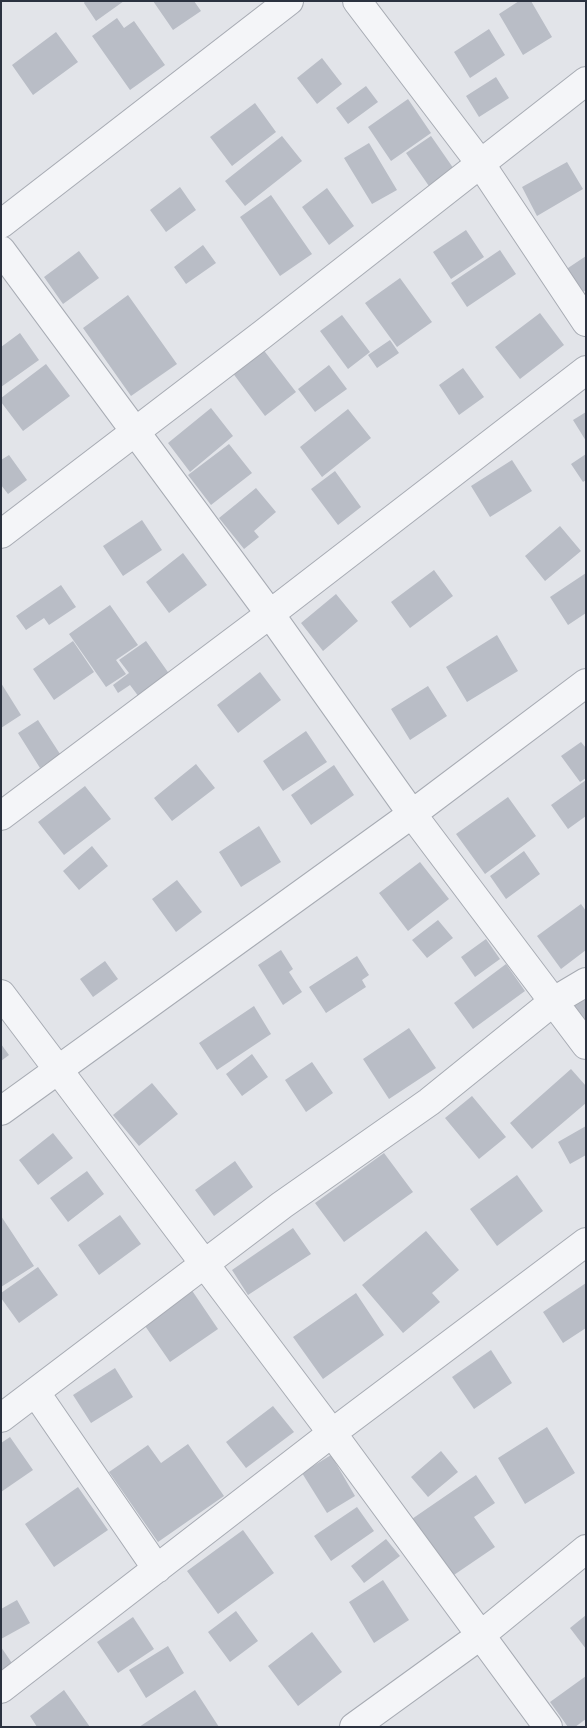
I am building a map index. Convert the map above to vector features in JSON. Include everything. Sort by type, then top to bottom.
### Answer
[{"type":"street","points":[[1,224],[289,1]]},
{"type":"street","points":[[357,1],[480,163],[586,322]]},
{"type":"street","points":[[1,534],[135,432],[586,80]]},
{"type":"street","points":[[1,250],[270,614],[412,814],[586,1045]]},
{"type":"street","points":[[1,816],[270,614],[586,370]]},
{"type":"street","points":[[1,1111],[412,814],[586,683]]},
{"type":"street","points":[[1,1418],[203,1263],[429,1102],[554,1002],[586,982]]},
{"type":"street","points":[[1,994],[332,1433],[548,1727]]},
{"type":"street","points":[[1,1689],[332,1433],[586,1242]]},
{"type":"street","points":[[36,1392],[157,1569]]},
{"type":"street","points":[[354,1727],[481,1635],[586,1549]]},
{"type":"building","points":[[85,1],[124,1],[96,21],[84,3]]},
{"type":"building","points":[[153,1],[194,1],[201,11],[173,30]]},
{"type":"building","points":[[519,1],[531,1],[552,37],[523,55],[499,14]]},
{"type":"building","points":[[117,18],[124,28],[134,21],[165,65],[130,90],[92,36]]},
{"type":"building","points":[[489,29],[505,55],[470,78],[454,52]]},
{"type":"building","points":[[56,32],[78,62],[33,95],[12,65]]},
{"type":"building","points":[[322,58],[342,84],[317,104],[297,78]]},
{"type":"building","points":[[496,77],[509,98],[479,117],[466,96]]},
{"type":"building","points":[[366,86],[378,102],[348,124],[336,108]]},
{"type":"building","points":[[408,99],[431,133],[391,161],[368,127]]},
{"type":"building","points":[[255,103],[276,132],[232,166],[210,137]]},
{"type":"building","points":[[282,136],[302,161],[245,206],[225,181]]},
{"type":"building","points":[[431,136],[456,172],[431,189],[406,153]]},
{"type":"building","points":[[369,143],[397,190],[372,204],[344,158]]},
{"type":"building","points":[[567,162],[583,189],[537,216],[522,187]]},
{"type":"building","points":[[180,187],[196,210],[166,232],[150,210]]},
{"type":"building","points":[[327,188],[354,226],[329,245],[302,207]]},
{"type":"building","points":[[271,195],[312,254],[280,276],[240,217]]},
{"type":"building","points":[[466,230],[484,257],[451,279],[433,252]]},
{"type":"building","points":[[203,245],[216,263],[186,284],[174,267]]},
{"type":"building","points":[[500,250],[516,274],[467,307],[451,283]]},
{"type":"building","points":[[79,251],[99,278],[63,304],[44,277]]},
{"type":"building","points":[[586,256],[586,290],[580,294],[565,270]]},
{"type":"building","points":[[400,278],[432,322],[397,347],[365,303]]},
{"type":"building","points":[[128,295],[177,364],[131,396],[83,328]]},
{"type":"building","points":[[540,313],[564,345],[520,379],[495,347]]},
{"type":"building","points":[[342,315],[370,352],[348,369],[320,331]]},
{"type":"building","points":[[20,333],[39,360],[1,387],[1,347]]},
{"type":"building","points":[[390,340],[399,353],[377,368],[368,355]]},
{"type":"building","points":[[262,348],[296,392],[265,416],[232,372]]},
{"type":"building","points":[[46,364],[70,396],[23,431],[1,402],[1,398]]},
{"type":"building","points":[[329,365],[347,389],[315,412],[298,389]]},
{"type":"building","points":[[463,368],[484,397],[459,415],[439,385]]},
{"type":"building","points":[[211,408],[233,436],[190,472],[168,443]]},
{"type":"building","points":[[348,409],[371,438],[322,477],[300,447]]},
{"type":"building","points":[[586,412],[586,441],[573,420]]},
{"type":"building","points":[[229,444],[252,473],[211,505],[188,475]]},
{"type":"building","points":[[586,454],[586,480],[583,482],[571,464]]},
{"type":"building","points":[[9,455],[27,480],[8,494],[1,485],[1,460]]},
{"type":"building","points":[[512,460],[532,491],[490,517],[471,486]]},
{"type":"building","points":[[335,471],[361,507],[338,525],[311,489]]},
{"type":"building","points":[[256,488],[276,512],[254,531],[259,537],[244,549],[219,518]]},
{"type":"building","points":[[142,520],[162,550],[123,576],[103,546]]},
{"type":"building","points":[[560,526],[581,551],[545,581],[525,556]]},
{"type":"building","points":[[183,553],[207,585],[169,613],[146,582]]},
{"type":"building","points":[[434,570],[453,596],[410,628],[391,602]]},
{"type":"building","points":[[586,573],[586,613],[568,625],[550,597]]},
{"type":"building","points":[[61,585],[76,607],[49,625],[44,618],[26,630],[16,616]]},
{"type":"building","points":[[336,594],[358,621],[323,651],[301,623]]},
{"type":"building","points":[[110,605],[138,645],[116,660],[126,674],[106,687],[69,634]]},
{"type":"building","points":[[497,635],[518,671],[467,702],[446,667]]},
{"type":"building","points":[[73,641],[94,672],[54,700],[33,669]]},
{"type":"building","points":[[146,641],[170,675],[139,697],[130,685],[118,693],[113,685],[129,673],[119,660]]},
{"type":"building","points":[[260,672],[281,700],[238,733],[217,705]]},
{"type":"building","points":[[1,683],[21,715],[1,728]]},
{"type":"building","points":[[428,686],[447,716],[410,740],[391,709]]},
{"type":"building","points":[[38,720],[60,754],[40,768],[18,733]]},
{"type":"building","points":[[306,731],[327,762],[283,791],[263,761]]},
{"type":"building","points":[[581,742],[586,748],[586,778],[580,782],[561,756]]},
{"type":"building","points":[[196,764],[215,788],[172,821],[154,798]]},
{"type":"building","points":[[334,765],[354,795],[311,825],[291,795]]},
{"type":"building","points":[[586,780],[586,816],[568,829],[551,805]]},
{"type":"building","points":[[85,786],[111,819],[64,855],[38,822]]},
{"type":"building","points":[[508,797],[536,836],[485,874],[456,834]]},
{"type":"building","points":[[259,826],[281,862],[241,887],[219,852]]},
{"type":"building","points":[[92,846],[108,866],[79,890],[63,871]]},
{"type":"building","points":[[524,851],[540,874],[506,899],[490,876]]},
{"type":"building","points":[[420,862],[449,899],[408,931],[379,893]]},
{"type":"building","points":[[177,880],[202,912],[176,932],[152,899]]},
{"type":"building","points":[[581,904],[586,911],[586,950],[561,969],[537,936]]},
{"type":"building","points":[[438,920],[453,938],[427,958],[412,940]]},
{"type":"building","points":[[486,939],[500,959],[475,977],[461,957]]},
{"type":"building","points":[[281,950],[293,969],[289,972],[302,992],[283,1005],[258,965]]},
{"type":"building","points":[[357,956],[369,975],[362,980],[366,987],[326,1013],[309,987]]},
{"type":"building","points":[[105,961],[118,979],[93,997],[80,979]]},
{"type":"building","points":[[506,964],[525,991],[473,1029],[454,1003]]},
{"type":"building","points":[[586,994],[586,1027],[570,1006]]},
{"type":"building","points":[[254,1006],[271,1034],[217,1070],[199,1043]]},
{"type":"building","points":[[409,1028],[436,1068],[389,1099],[363,1059]]},
{"type":"building","points":[[1,1044],[9,1055],[1,1061]]},
{"type":"building","points":[[252,1054],[268,1077],[242,1096],[226,1074]]},
{"type":"building","points":[[312,1062],[333,1093],[306,1112],[285,1080]]},
{"type":"building","points":[[571,1069],[586,1086],[586,1103],[532,1149],[510,1123]]},
{"type":"building","points":[[152,1083],[178,1114],[139,1146],[113,1115]]},
{"type":"building","points":[[472,1096],[506,1137],[479,1159],[445,1118]]},
{"type":"building","points":[[586,1126],[586,1155],[570,1164],[558,1142]]},
{"type":"building","points":[[53,1133],[73,1158],[38,1185],[19,1160]]},
{"type":"building","points":[[384,1153],[413,1192],[344,1242],[315,1203]]},
{"type":"building","points":[[235,1161],[253,1187],[214,1216],[195,1190]]},
{"type":"building","points":[[87,1171],[104,1194],[68,1222],[50,1198]]},
{"type":"building","points":[[517,1175],[543,1211],[497,1246],[470,1209]]},
{"type":"building","points":[[120,1215],[141,1244],[99,1275],[78,1245]]},
{"type":"building","points":[[1,1216],[34,1266],[1,1287]]},
{"type":"building","points":[[293,1228],[311,1254],[248,1295],[232,1270]]},
{"type":"building","points":[[426,1231],[459,1270],[432,1293],[440,1302],[403,1333],[362,1285]]},
{"type":"building","points":[[38,1267],[58,1295],[19,1323],[1,1298],[1,1293]]},
{"type":"building","points":[[586,1283],[586,1328],[563,1343],[543,1312]]},
{"type":"building","points":[[191,1289],[218,1329],[170,1362],[143,1323]]},
{"type":"building","points":[[356,1293],[384,1335],[323,1379],[293,1337]]},
{"type":"building","points":[[491,1350],[512,1383],[474,1409],[452,1377]]},
{"type":"building","points":[[115,1368],[133,1397],[91,1423],[73,1395]]},
{"type":"building","points":[[273,1406],[294,1432],[246,1468],[226,1442]]},
{"type":"building","points":[[547,1427],[575,1473],[525,1504],[498,1458]]},
{"type":"building","points":[[10,1437],[33,1470],[1,1492],[1,1443]]},
{"type":"building","points":[[188,1444],[224,1496],[158,1542],[109,1472],[148,1445],[161,1463]]},
{"type":"building","points":[[441,1451],[458,1472],[428,1497],[411,1477]]},
{"type":"building","points":[[331,1455],[355,1496],[327,1513],[302,1473]]},
{"type":"building","points":[[476,1475],[495,1503],[474,1517],[495,1547],[448,1579],[409,1521]]},
{"type":"building","points":[[78,1487],[108,1530],[54,1567],[25,1524]]},
{"type":"building","points":[[357,1507],[374,1531],[331,1561],[314,1536]]},
{"type":"building","points":[[243,1530],[274,1573],[218,1614],[187,1571]]},
{"type":"building","points":[[386,1539],[400,1556],[364,1583],[351,1566]]},
{"type":"building","points":[[383,1580],[409,1620],[374,1643],[349,1602]]},
{"type":"building","points":[[17,1600],[30,1623],[1,1639],[1,1609]]},
{"type":"building","points":[[236,1611],[258,1641],[230,1662],[208,1632]]},
{"type":"building","points":[[586,1615],[586,1649],[570,1628]]},
{"type":"building","points":[[133,1617],[154,1649],[118,1673],[97,1642]]},
{"type":"building","points":[[312,1632],[342,1672],[298,1706],[268,1666]]},
{"type":"building","points":[[168,1646],[184,1673],[146,1698],[129,1670]]},
{"type":"building","points":[[1,1647],[18,1672],[1,1684]]},
{"type":"building","points":[[586,1676],[586,1719],[575,1727],[568,1727],[550,1702]]},
{"type":"building","points":[[64,1690],[90,1727],[37,1727],[30,1716]]},
{"type":"building","points":[[195,1690],[219,1727],[139,1727]]}]
